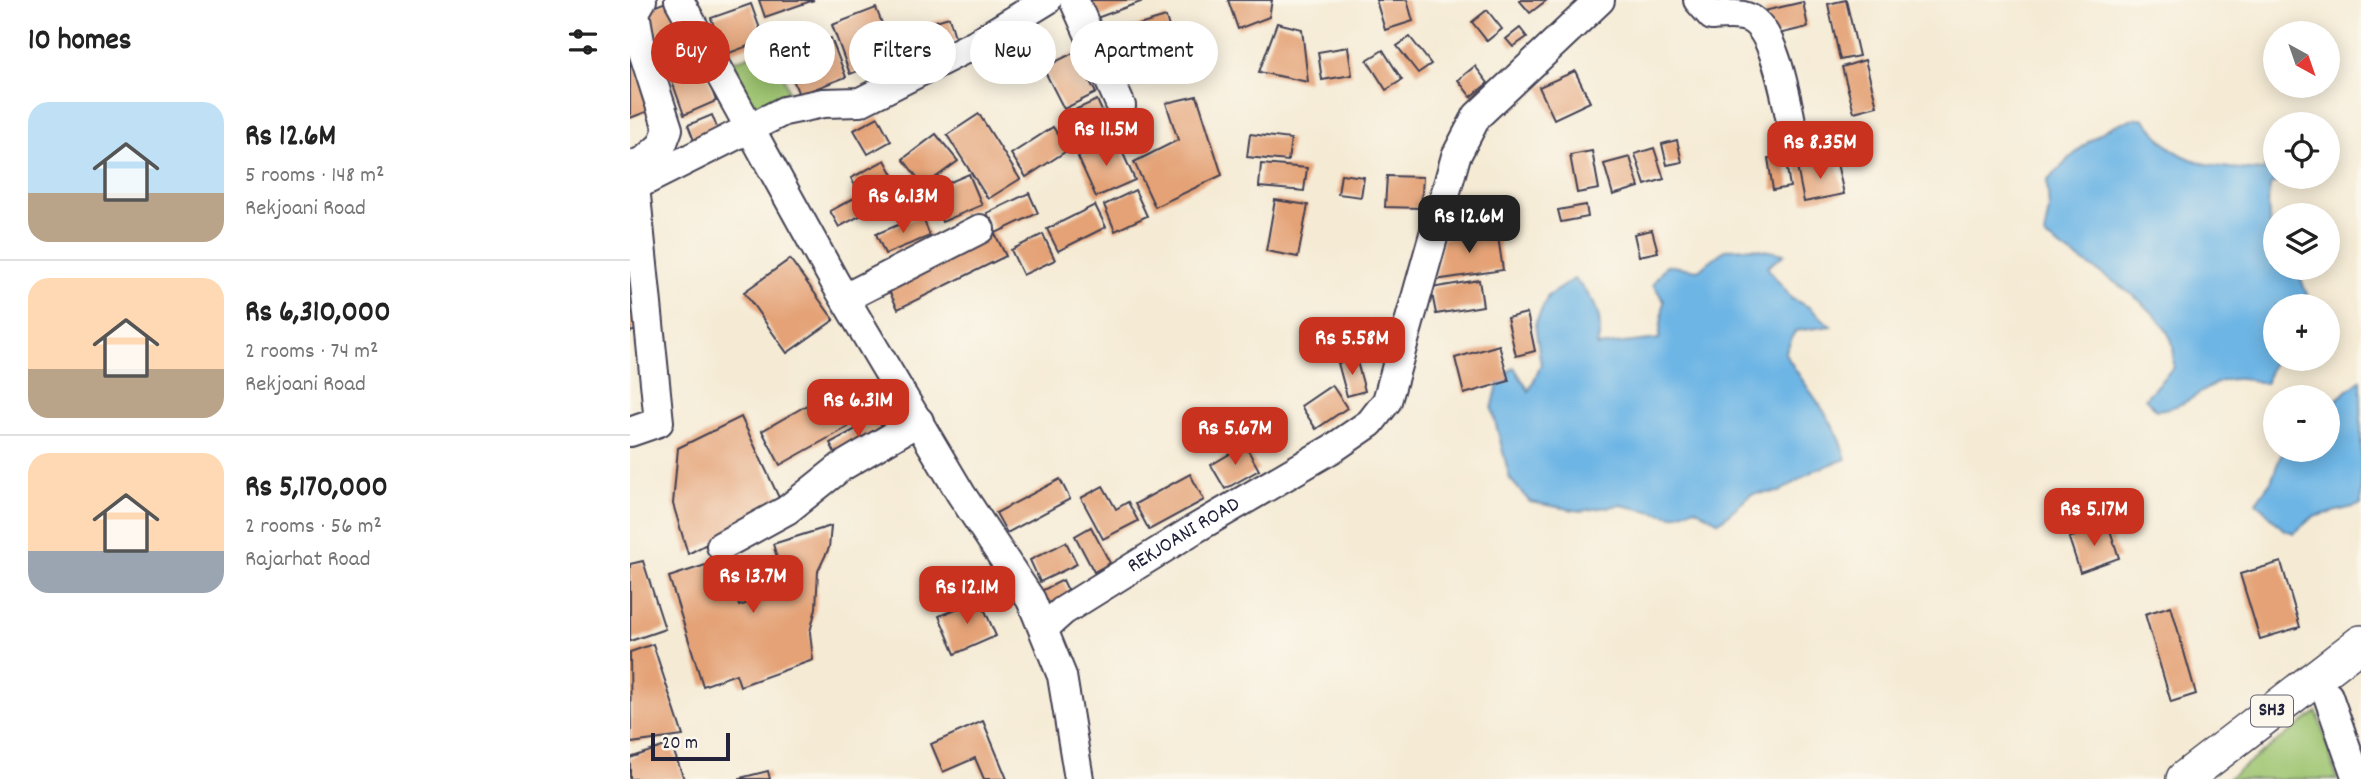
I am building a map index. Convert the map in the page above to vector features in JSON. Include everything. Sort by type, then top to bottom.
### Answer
[{"type":"main road","name":"SH3","points":[[2185,779],[2361,643]]},
{"type":"main road","name":"SH3","points":[[2216,779],[2361,672]]},
{"type":"street","points":[[630,167],[645,160],[662,145],[668,129],[634,31],[635,12],[642,0]]},
{"type":"street","points":[[679,0],[845,298],[961,494],[1013,569],[1044,628],[1062,676],[1079,779]]},
{"type":"street","points":[[630,432],[660,422],[635,186],[784,111],[824,103],[860,102],[977,43],[1047,0]]},
{"type":"street","points":[[1074,0],[1121,106]]},
{"type":"street","name":"REKJOANI ROAD","points":[[1044,628],[1063,611],[1193,530],[1335,447],[1370,423],[1387,401],[1391,391],[1456,156],[1478,116],[1600,0]]},
{"type":"street","points":[[1698,0],[1712,16],[1741,15],[1752,19],[1759,26],[1775,54],[1797,152]]},
{"type":"street","points":[[845,298],[980,229]]},
{"type":"street","points":[[721,546],[787,510],[842,467],[919,421]]},
{"type":"street","points":[[2328,696],[2357,779]]},
{"type":"green space","points":[[744,58],[744,84],[786,84],[791,99],[757,113],[730,63]]},
{"type":"green space","points":[[2317,712],[2337,779],[2227,779]]},
{"type":"water","points":[[2143,118],[2175,151],[2199,162],[2225,168],[2263,171],[2263,189],[2270,189],[2268,203],[2263,203],[2263,280],[2301,280],[2307,294],[2263,294],[2263,371],[2270,371],[2265,384],[2245,379],[2230,379],[2207,388],[2186,402],[2156,410],[2145,398],[2174,367],[2172,342],[2161,323],[2132,294],[2044,236],[2049,209],[2047,181],[2090,140],[2129,120]]},
{"type":"water","points":[[1754,248],[1785,254],[1767,267],[1792,299],[1809,307],[1831,326],[1795,331],[1785,353],[1835,430],[1846,459],[1815,470],[1779,492],[1752,494],[1719,522],[1695,508],[1673,516],[1621,505],[1580,511],[1530,502],[1510,479],[1492,409],[1499,380],[1514,367],[1529,391],[1541,365],[1535,324],[1548,296],[1574,279],[1582,287],[1597,310],[1600,327],[1597,346],[1659,339],[1664,301],[1653,284],[1666,265],[1698,270],[1726,249]]},
{"type":"water","points":[[2361,380],[2361,505],[2313,517],[2294,533],[2283,529],[2256,502],[2271,481],[2278,462],[2340,462],[2340,397]]},
{"type":"building","points":[[671,0],[679,21],[651,21],[651,33],[643,11]]},
{"type":"building","points":[[759,0],[814,0],[765,17]]},
{"type":"building","points":[[1088,0],[1146,0],[1094,19]]},
{"type":"building","points":[[1228,0],[1272,0],[1269,17],[1238,29]]},
{"type":"building","points":[[1376,0],[1407,0],[1413,21],[1385,30]]},
{"type":"building","points":[[1519,0],[1547,0],[1530,13]]},
{"type":"building","points":[[1846,0],[1859,56],[1840,60],[1828,4]]},
{"type":"building","points":[[1803,2],[1808,27],[1770,36],[1764,11]]},
{"type":"building","points":[[751,4],[757,21],[744,21],[744,48],[730,53],[730,21],[712,21],[711,18]]},
{"type":"building","points":[[876,8],[881,21],[849,21],[849,71],[835,33],[835,24]]},
{"type":"building","points":[[1487,10],[1502,29],[1487,41],[1472,22]]},
{"type":"building","points":[[1277,23],[1302,29],[1308,82],[1259,72]]},
{"type":"building","points":[[1520,28],[1527,37],[1513,47],[1506,39]]},
{"type":"building","points":[[1410,37],[1431,64],[1418,73],[1397,46]]},
{"type":"building","points":[[1348,47],[1352,75],[1322,80],[1318,52]]},
{"type":"building","points":[[835,48],[846,77],[835,81]]},
{"type":"building","points":[[1383,50],[1402,80],[1386,90],[1367,60]]},
{"type":"building","points":[[630,53],[651,110],[630,118]]},
{"type":"building","points":[[1070,54],[1070,84],[1091,84],[1096,93],[1064,109],[1051,84],[1056,84],[1056,62]]},
{"type":"building","points":[[1865,60],[1877,106],[1854,112],[1842,67]]},
{"type":"building","points":[[1475,66],[1488,83],[1471,97],[1458,80]]},
{"type":"building","points":[[1575,71],[1590,102],[1554,119],[1539,87]]},
{"type":"building","points":[[673,84],[710,84],[716,101],[684,115]]},
{"type":"building","points":[[795,84],[828,84],[799,95]]},
{"type":"building","points":[[1197,96],[1222,175],[1155,207],[1134,162],[1178,140],[1166,103]]},
{"type":"building","points":[[1097,100],[1111,131],[1085,143],[1070,112]]},
{"type":"building","points":[[979,114],[1020,179],[988,199],[947,135]]},
{"type":"building","points":[[712,115],[721,138],[697,148],[688,125]]},
{"type":"building","points":[[878,117],[891,141],[868,154],[854,130]]},
{"type":"building","points":[[1053,127],[1068,150],[1026,177],[1011,154]]},
{"type":"building","points":[[936,134],[958,161],[924,186],[903,159]]},
{"type":"building","points":[[1250,134],[1291,139],[1288,161],[1247,157]]},
{"type":"building","points":[[1117,140],[1135,180],[1096,197],[1078,157]]},
{"type":"building","points":[[1677,140],[1682,162],[1667,165],[1662,144]]},
{"type":"building","points":[[1654,148],[1664,179],[1645,185],[1635,154]]},
{"type":"building","points":[[1592,151],[1599,189],[1577,193],[1570,155]]},
{"type":"building","points":[[1785,156],[1790,187],[1773,190],[1768,158]]},
{"type":"building","points":[[1630,157],[1639,187],[1613,195],[1604,164]]},
{"type":"building","points":[[1836,159],[1844,194],[1804,202],[1797,167]]},
{"type":"building","points":[[885,160],[903,193],[839,227],[830,211],[860,195],[851,178]]},
{"type":"building","points":[[1261,164],[1307,168],[1304,191],[1259,187]]},
{"type":"building","points":[[969,174],[982,205],[942,222],[929,191]]},
{"type":"building","points":[[1341,174],[1364,177],[1361,197],[1338,194]]},
{"type":"building","points":[[1387,176],[1423,177],[1421,208],[1385,207]]},
{"type":"building","points":[[1135,190],[1147,216],[1115,231],[1104,205]]},
{"type":"building","points":[[1029,193],[1038,213],[996,233],[987,213]]},
{"type":"building","points":[[1275,200],[1308,205],[1298,257],[1266,251]]},
{"type":"building","points":[[1095,205],[1106,227],[1058,251],[1047,229]]},
{"type":"building","points":[[1586,205],[1588,217],[1561,222],[1558,210]]},
{"type":"building","points":[[922,215],[930,236],[885,254],[876,234]]},
{"type":"building","points":[[993,230],[1006,256],[898,309],[885,283]]},
{"type":"building","points":[[1497,230],[1503,270],[1435,280],[1443,238]]},
{"type":"building","points":[[1652,230],[1658,252],[1639,256],[1634,234]]},
{"type":"building","points":[[1043,234],[1055,260],[1023,275],[1011,250]]},
{"type":"building","points":[[790,259],[834,320],[787,353],[744,292]]},
{"type":"building","points":[[1479,280],[1483,306],[1436,314],[1431,288]]},
{"type":"building","points":[[636,312],[640,329],[630,332],[630,313]]},
{"type":"building","points":[[1527,313],[1535,351],[1516,356],[1507,318]]},
{"type":"building","points":[[1499,345],[1509,381],[1464,394],[1455,358]]},
{"type":"building","points":[[1356,358],[1365,391],[1347,396],[1338,363]]},
{"type":"building","points":[[1332,385],[1347,408],[1316,429],[1301,406]]},
{"type":"building","points":[[828,393],[848,427],[780,465],[762,431]]},
{"type":"building","points":[[741,417],[782,504],[688,554],[673,504],[678,448]]},
{"type":"building","points":[[878,417],[887,434],[839,461],[830,443]]},
{"type":"building","points":[[1245,445],[1259,470],[1225,489],[1211,465]]},
{"type":"building","points":[[1190,474],[1204,500],[1149,530],[1135,504]]},
{"type":"building","points":[[1060,479],[1070,499],[1007,533],[996,513]]},
{"type":"building","points":[[1103,486],[1116,509],[1128,502],[1138,521],[1103,539],[1081,498]]},
{"type":"building","points":[[2108,524],[2119,558],[2080,572],[2069,538]]},
{"type":"building","points":[[831,526],[829,548],[818,571],[816,608],[810,632],[813,660],[740,686],[736,674],[703,686],[669,577],[724,559],[739,606],[787,591],[773,544]]},
{"type":"building","points":[[1091,527],[1110,563],[1094,572],[1075,536]]},
{"type":"building","points":[[1066,542],[1077,564],[1040,582],[1030,560]]},
{"type":"building","points":[[643,561],[665,629],[630,641],[630,564]]},
{"type":"building","points":[[2281,562],[2300,627],[2260,639],[2240,574]]},
{"type":"building","points":[[1063,580],[1071,597],[1048,609],[1039,592]]},
{"type":"building","points":[[980,599],[996,636],[955,654],[939,616]]},
{"type":"building","points":[[2171,606],[2196,694],[2171,702],[2145,614]]},
{"type":"building","points":[[653,644],[683,736],[631,743],[630,652]]},
{"type":"building","points":[[983,721],[1007,779],[984,779],[975,758],[943,772],[931,744]]},
{"type":"building","points":[[671,744],[684,779],[630,779],[630,758]]},
{"type":"building","points":[[768,771],[770,779],[740,779],[740,778]]}]
